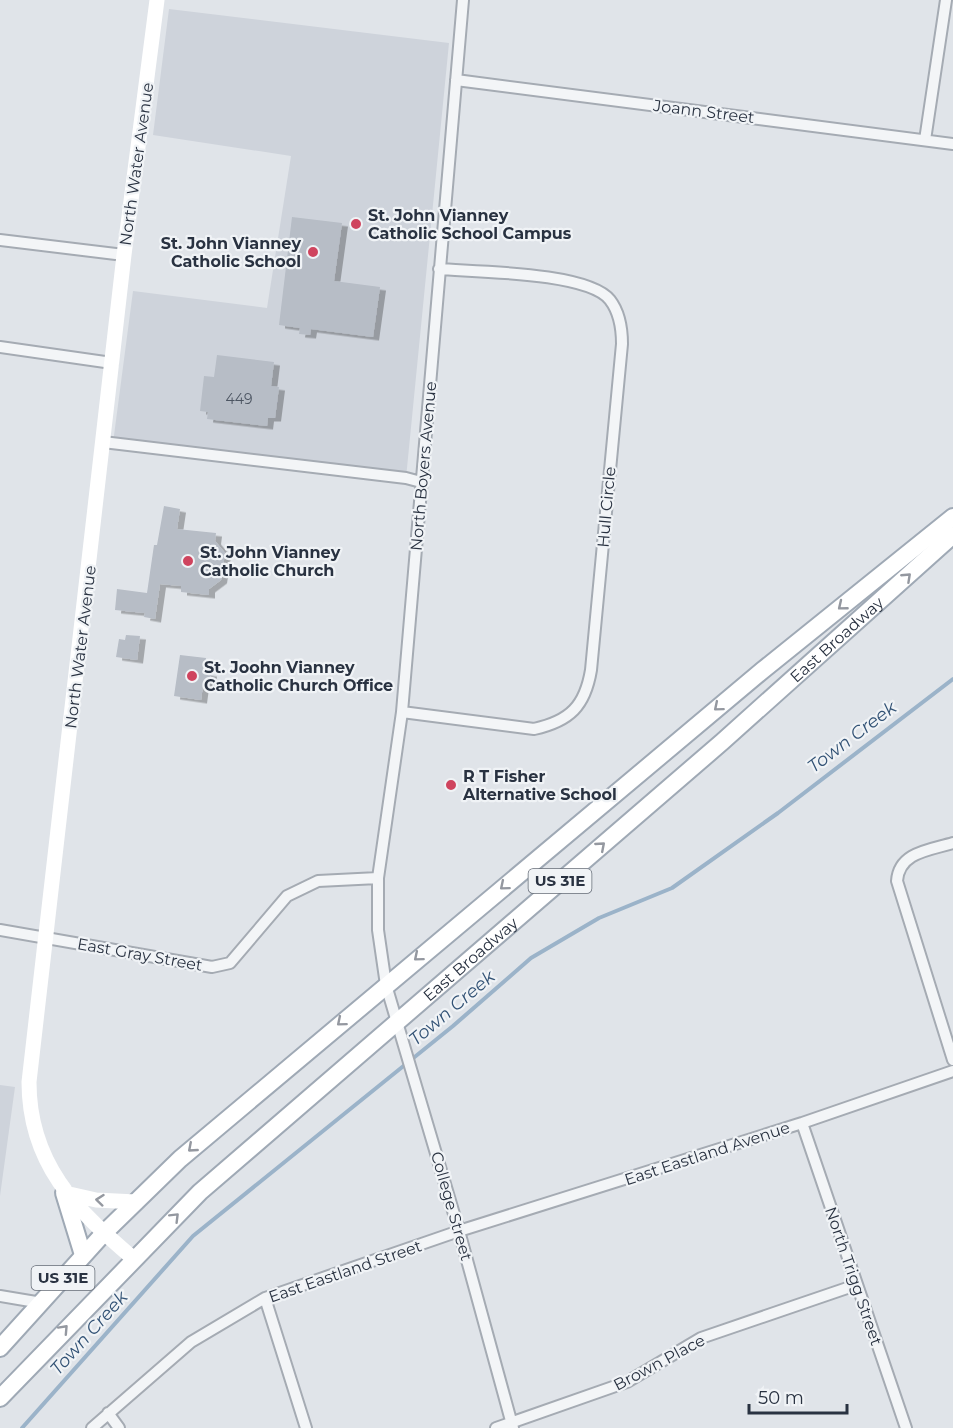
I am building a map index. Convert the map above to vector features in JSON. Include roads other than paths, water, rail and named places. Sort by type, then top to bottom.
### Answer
[{"type":"main road","name":"North Water Avenue","points":[[134,1259],[64,1193],[45,1159],[29,1107],[29,1082],[124,255],[157,0]]},
{"type":"main road","name":"East Broadway","points":[[0,1348],[104,1233],[188,1152],[753,677],[953,517]]},
{"type":"main road","name":"East Broadway","points":[[0,1398],[200,1192],[722,742],[953,535]]},
{"type":"main road","points":[[83,1256],[64,1193],[96,1200],[136,1202]]},
{"type":"street","name":"North Boyers Avenue","points":[[386,985],[378,930],[378,878],[402,712],[463,0]]},
{"type":"street","points":[[925,140],[946,0]]},
{"type":"street","name":"Joann Street","points":[[456,80],[953,144]]},
{"type":"street","points":[[0,240],[124,255]]},
{"type":"street","name":"Hull Circle","points":[[402,712],[534,729],[564,718],[581,705],[588,688],[591,670],[622,344],[622,328],[617,313],[609,299],[596,288],[563,279],[439,269]]},
{"type":"street","points":[[0,347],[112,363]]},
{"type":"street","points":[[103,442],[406,478],[421,482]]},
{"type":"street","points":[[953,843],[907,857],[898,870],[897,881],[953,1060]]},
{"type":"street","name":"East Gray Street","points":[[0,930],[212,966],[230,963],[287,896],[318,881],[378,878]]},
{"type":"street","name":"College Street","points":[[386,985],[406,1046],[459,1231],[512,1426]]},
{"type":"street","name":"East Eastland Avenue","points":[[459,1231],[802,1123],[953,1071]]},
{"type":"street","name":"North Trigg Street","points":[[802,1123],[906,1428]]},
{"type":"street","name":"East Eastland Street","points":[[92,1428],[191,1342],[265,1298],[459,1231]]},
{"type":"street","name":"Brown Place","points":[[496,1428],[512,1426],[627,1382],[701,1338],[856,1285]]},
{"type":"street","points":[[0,1296],[42,1303]]},
{"type":"street","points":[[265,1298],[306,1428]]},
{"type":"street","points":[[108,1413],[119,1428]]},
{"type":"waterway","name":"Town Creek","points":[[22,1428],[193,1236],[453,1026],[531,958],[599,918],[672,888],[778,813],[953,679]]},
{"type":"place","name":"St. John Vianney Catholic School Campus","points":[[356,224]]},
{"type":"place","name":"St. John Vianney Catholic School","points":[[313,252]]},
{"type":"place","name":"St. John Vianney Catholic Church","points":[[188,561]]},
{"type":"place","name":"St. Joohn Vianney Catholic Church Office","points":[[192,676]]},
{"type":"place","name":"R T Fisher Alternative School","points":[[451,785]]}]
